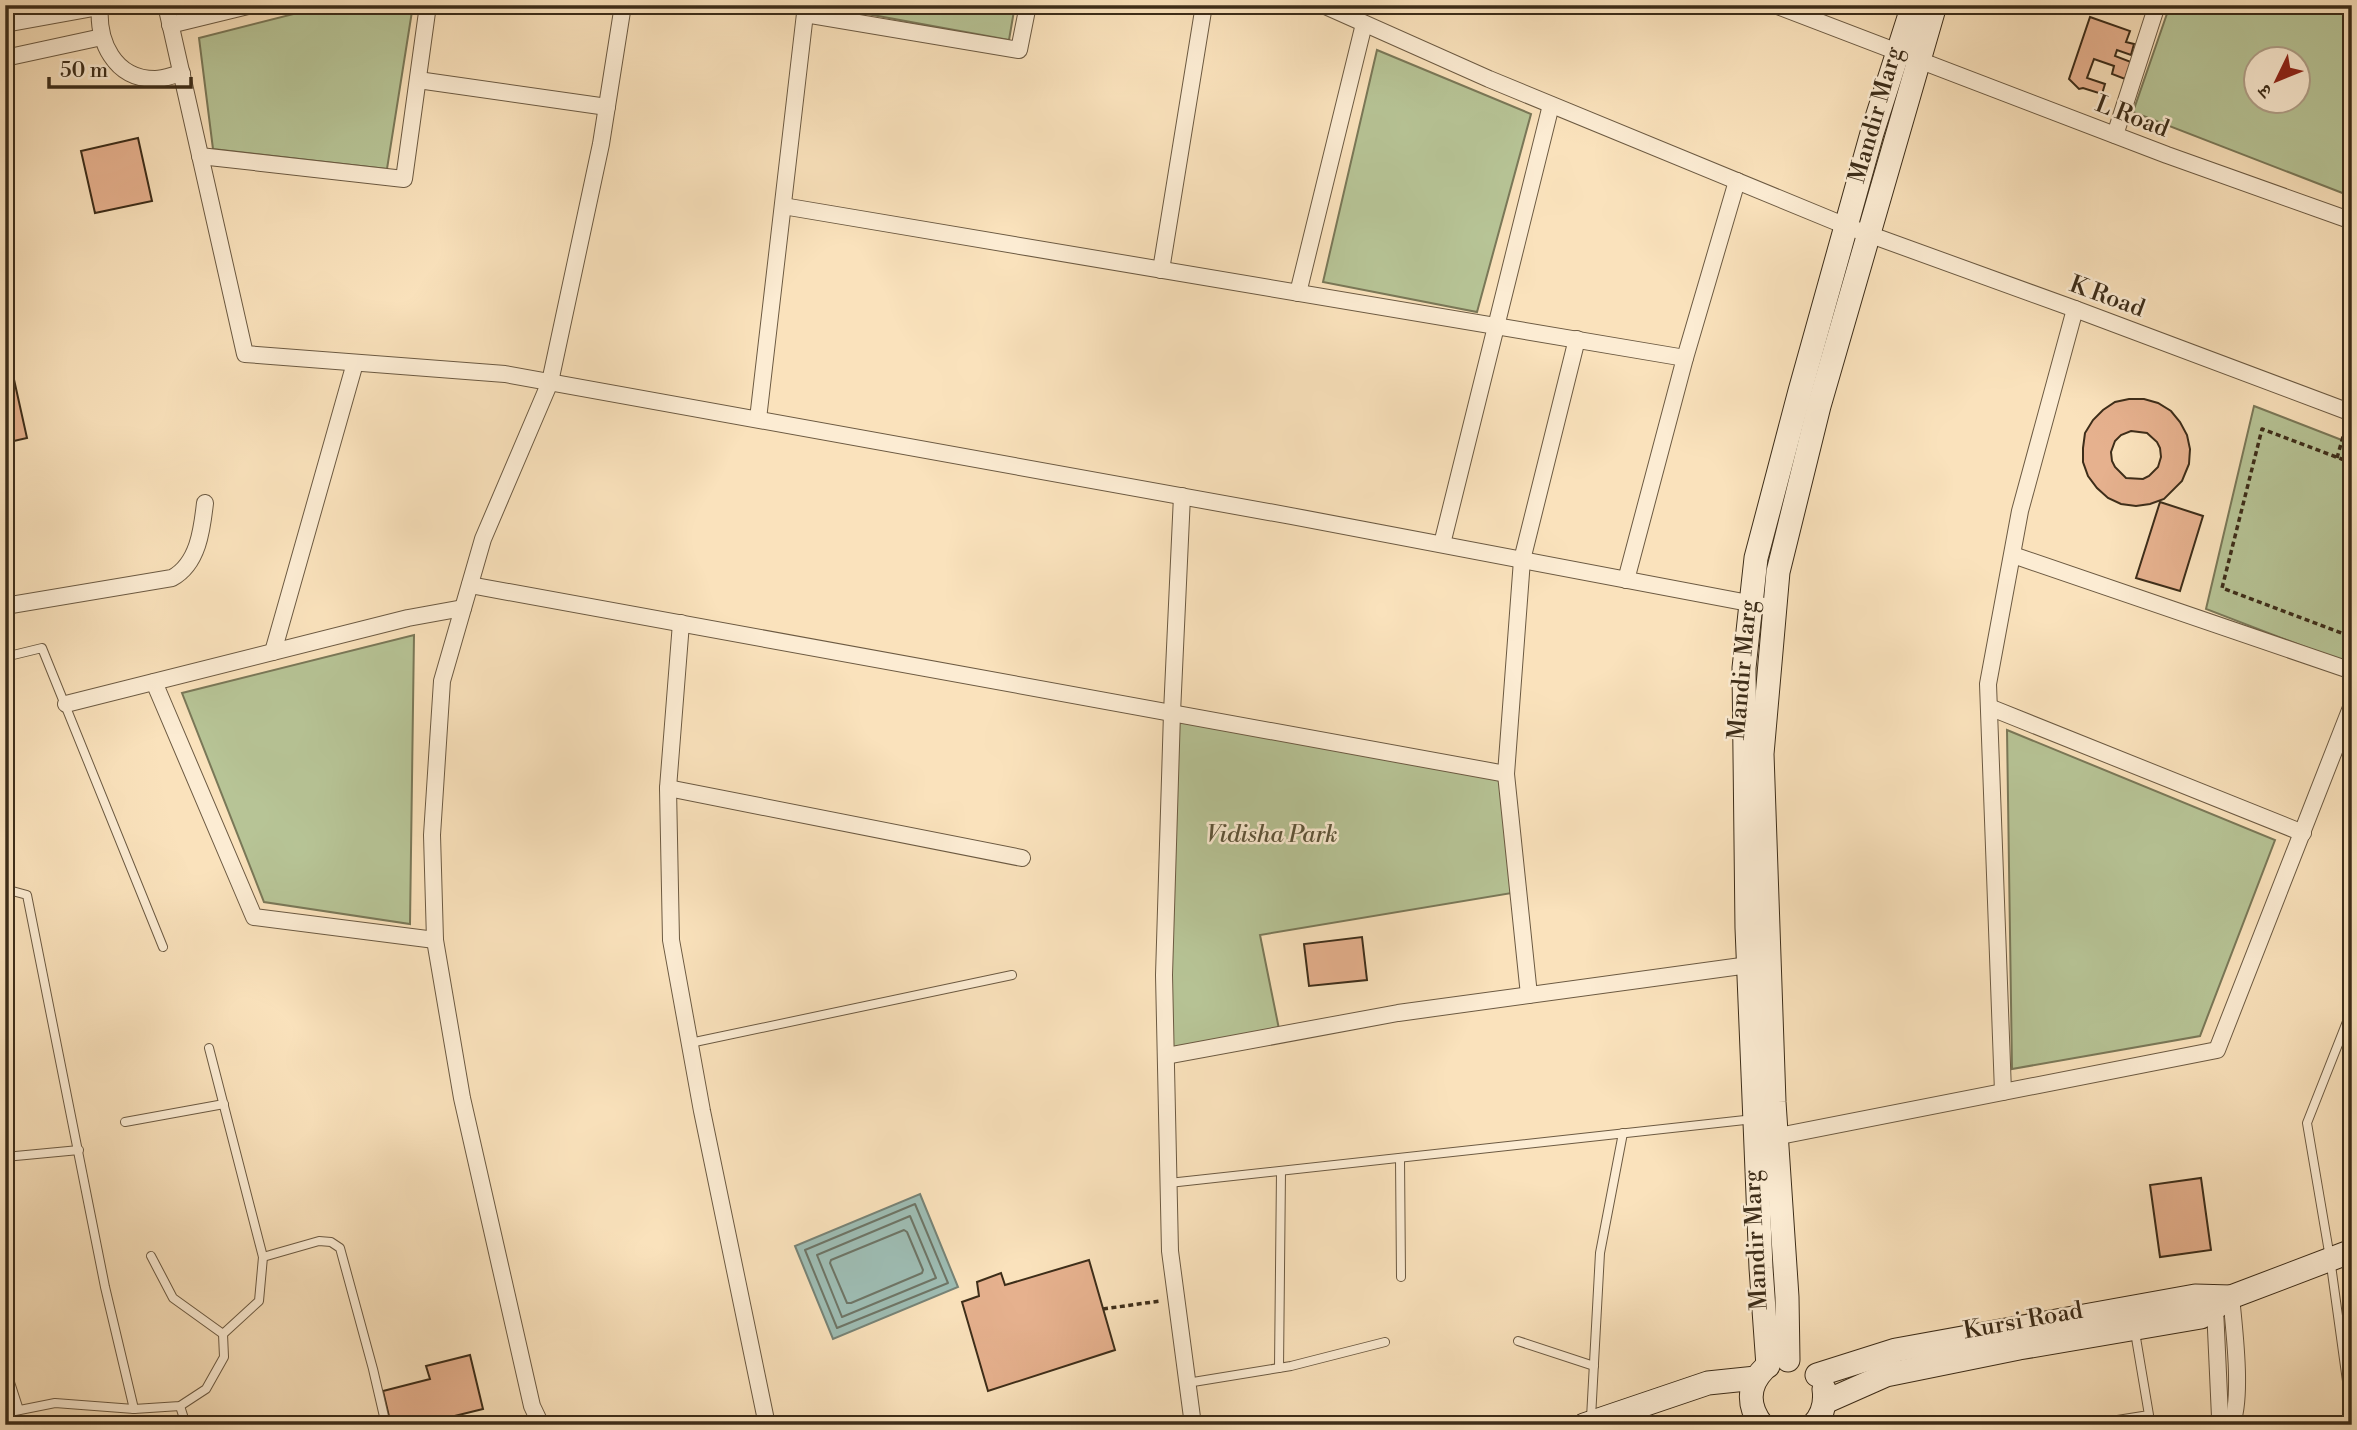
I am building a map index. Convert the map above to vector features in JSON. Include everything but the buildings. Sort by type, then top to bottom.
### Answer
[{"type":"main road","points":[[1756,1424],[1751,1393],[1770,1368],[1761,1268],[1765,1128],[1744,668],[1756,558],[1846,226],[1913,5]]},
{"type":"main road","name":"Mandir Marg","points":[[1759,964],[1762,754],[1778,572],[1819,406],[1936,5]]},
{"type":"main road","name":"Kursi Road","points":[[1818,1419],[1886,1375],[2019,1348],[2201,1317],[2223,1303],[2341,1255]]},
{"type":"main road","name":"Kursi Road","points":[[1817,1375],[1896,1350],[2195,1296],[2223,1303]]},
{"type":"main road","points":[[1588,1424],[1708,1383],[1770,1368],[1804,1364],[1822,1383],[1818,1419]]},
{"type":"street","points":[[166,5],[245,354],[505,374],[1182,496],[1775,608]]},
{"type":"street","points":[[170,25],[252,5]]},
{"type":"street","points":[[200,156],[404,179],[428,5]]},
{"type":"street","points":[[541,1425],[532,1406],[462,1098],[435,940],[432,835],[442,681],[483,539],[550,382],[601,144],[622,5]]},
{"type":"street","points":[[758,419],[805,10],[1019,50],[1028,5]]},
{"type":"street","points":[[1161,270],[1204,5]]},
{"type":"street","name":"K Road","points":[[1323,5],[1551,105],[1846,226],[2351,412]]},
{"type":"street","name":"L Road","points":[[1775,5],[2115,135],[2352,221]]},
{"type":"street","points":[[2115,135],[2157,5]]},
{"type":"street","points":[[5,24],[99,6],[102,37],[109,54],[120,67],[137,77],[157,79],[181,73]]},
{"type":"street","points":[[1298,293],[1364,24]]},
{"type":"street","points":[[5,58],[102,37]]},
{"type":"street","points":[[418,80],[607,107]]},
{"type":"street","points":[[1442,544],[1551,105]]},
{"type":"street","points":[[1626,580],[1685,358],[1737,181]]},
{"type":"street","points":[[783,206],[1685,358]]},
{"type":"street","points":[[2003,1092],[1988,684],[2020,512],[2076,309]]},
{"type":"street","points":[[1529,995],[1506,774],[1522,560],[1577,339]]},
{"type":"street","points":[[273,652],[355,363]]},
{"type":"street","points":[[1182,496],[1164,975],[1170,1251],[1193,1425]]},
{"type":"street","points":[[5,606],[172,578],[180,574],[192,560],[201,533],[205,503]]},
{"type":"street","points":[[2013,555],[2352,671]]},
{"type":"street","points":[[470,584],[1506,774]]},
{"type":"street","points":[[66,704],[408,618],[463,607]]},
{"type":"street","points":[[681,623],[668,788],[671,940],[767,1425]]},
{"type":"street","points":[[154,682],[254,917],[435,940]]},
{"type":"street","points":[[1765,1128],[2003,1092],[2217,1050],[2352,705]]},
{"type":"street","points":[[1989,707],[2303,833]]},
{"type":"street","points":[[668,788],[1022,858]]},
{"type":"street","points":[[1166,1056],[1398,1013],[1759,964]]},
{"type":"street","points":[[2223,1303],[2221,1417],[2226,1425]]},
{"type":"street","points":[[2223,1303],[2235,1334],[2237,1413],[2231,1425]]},
{"type":"street","points":[[528,1425],[532,1406]]},
{"type":"lane","points":[[5,657],[43,648],[163,947]]},
{"type":"lane","points":[[5,889],[27,895],[105,1287],[134,1409]]},
{"type":"lane","points":[[690,1043],[1012,975]]},
{"type":"lane","points":[[2352,1009],[2307,1123],[2341,1255],[2352,1417]]},
{"type":"lane","points":[[209,1048],[263,1257],[259,1301],[223,1334]]},
{"type":"lane","points":[[125,1122],[224,1104]]},
{"type":"lane","points":[[1169,1183],[1623,1133],[1765,1128]]},
{"type":"lane","points":[[1588,1424],[1600,1253],[1623,1133]]},
{"type":"lane","points":[[5,1157],[79,1150]]},
{"type":"lane","points":[[1400,1157],[1401,1277]]},
{"type":"lane","points":[[1279,1368],[1282,1171]]},
{"type":"lane","points":[[263,1257],[319,1241],[331,1242],[340,1248],[386,1425]]},
{"type":"lane","points":[[5,1413],[55,1403],[134,1409],[180,1406],[206,1389],[225,1357],[223,1334],[173,1298],[151,1256]]},
{"type":"lane","points":[[2086,1425],[2149,1415],[2134,1328]]},
{"type":"lane","points":[[1518,1341],[1594,1366]]},
{"type":"lane","points":[[1187,1383],[1279,1368],[1385,1342]]},
{"type":"lane","points":[[5,1367],[19,1410]]},
{"type":"lane","points":[[180,1406],[186,1425]]},
{"type":"path","points":[[2337,458],[2351,412]]},
{"type":"path","points":[[2352,463],[2262,429],[2222,588],[2352,637]]},
{"type":"path","points":[[1103,1308],[1176,1299]]},
{"type":"green space","points":[[329,5],[413,5],[387,169],[213,149],[199,38]]},
{"type":"green space","points":[[818,5],[1015,5],[1009,40]]},
{"type":"green space","points":[[2170,5],[2352,5],[2345,194],[2133,112]]},
{"type":"green space","points":[[1377,50],[1531,114],[1477,312],[1323,282]]},
{"type":"green space","points":[[2254,406],[2352,444],[2352,665],[2206,609]]},
{"type":"green space","points":[[414,635],[410,924],[264,902],[182,693]]},
{"type":"green space","name":"Vidisha Park","points":[[1177,719],[1502,779],[1512,893],[1260,935],[1279,1029],[1172,1049],[1171,960]]},
{"type":"green space","points":[[2007,730],[2275,840],[2200,1036],[2012,1069]]},
{"type":"water","points":[[920,1194],[958,1287],[833,1339],[795,1246]]}]
